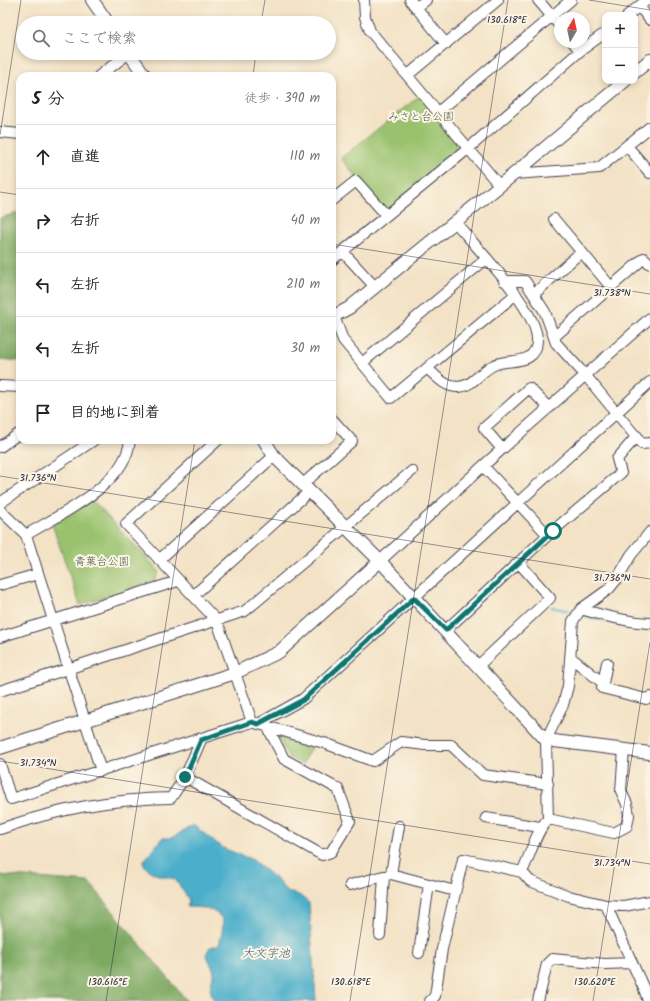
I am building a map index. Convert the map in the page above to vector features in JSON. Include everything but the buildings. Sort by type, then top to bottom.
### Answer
[{"type":"street","points":[[92,0],[103,16]]},
{"type":"street","points":[[364,0],[365,17],[370,31],[499,185]]},
{"type":"street","points":[[426,0],[413,4],[446,44]]},
{"type":"street","points":[[408,75],[498,0]]},
{"type":"street","points":[[538,0],[554,19]]},
{"type":"street","points":[[438,112],[551,15],[571,0]]},
{"type":"street","points":[[632,12],[643,3],[650,20]]},
{"type":"street","points":[[336,257],[469,148],[602,34]]},
{"type":"street","points":[[577,48],[580,52]]},
{"type":"street","points":[[104,72],[120,60]]},
{"type":"street","points":[[134,60],[142,72]]},
{"type":"street","points":[[638,70],[650,60]]},
{"type":"street","points":[[336,314],[349,308],[514,174],[621,84]]},
{"type":"street","points":[[514,174],[600,168],[650,127]]},
{"type":"street","points":[[0,132],[16,134]]},
{"type":"street","points":[[627,146],[650,173]]},
{"type":"street","points":[[336,197],[356,181],[386,215]]},
{"type":"street","points":[[554,219],[611,287]]},
{"type":"street","points":[[428,369],[443,383],[449,386],[459,387],[468,384],[494,364],[518,362],[527,358],[536,349],[538,341],[536,328],[516,294],[455,222]]},
{"type":"street","points":[[343,252],[375,287]]},
{"type":"street","points":[[534,294],[581,252]]},
{"type":"street","points":[[554,337],[644,258],[650,264]]},
{"type":"street","points":[[362,363],[486,259]]},
{"type":"street","points":[[504,281],[526,281],[545,312],[556,343],[617,412],[642,444],[650,443]]},
{"type":"street","points":[[336,324],[342,340],[391,398],[428,369],[516,294]]},
{"type":"street","points":[[0,748],[235,674],[279,652],[502,449],[650,318]]},
{"type":"street","points":[[0,764],[11,799],[201,740],[259,724],[303,700],[650,382]]},
{"type":"street","points":[[0,386],[16,387]]},
{"type":"street","points":[[502,449],[484,428],[529,388],[549,408]]},
{"type":"street","points":[[194,595],[307,487],[352,440],[336,424]]},
{"type":"street","points":[[0,446],[16,436]]},
{"type":"street","points":[[446,630],[548,535],[621,473],[617,459],[637,436]]},
{"type":"street","points":[[0,503],[88,444]]},
{"type":"street","points":[[26,535],[104,486],[120,465],[128,451],[129,444]]},
{"type":"street","points":[[185,777],[322,854],[331,852],[350,821],[338,789],[284,759],[259,724],[235,674],[217,621],[126,524],[214,444]]},
{"type":"street","points":[[266,444],[274,456],[346,525],[446,630],[546,740],[650,753]]},
{"type":"street","points":[[159,560],[274,456]]},
{"type":"street","points":[[484,466],[548,535]]},
{"type":"street","points":[[0,690],[68,670],[245,611],[412,471]]},
{"type":"street","points":[[0,510],[26,535],[100,771]]},
{"type":"street","points":[[522,872],[534,847],[540,827],[548,818],[546,740],[563,705],[568,686],[570,657],[569,649],[573,621],[581,609],[609,588],[618,579],[631,555],[650,532]]},
{"type":"street","points":[[478,666],[550,598],[519,563]]},
{"type":"street","points":[[0,585],[38,574]]},
{"type":"street","points":[[0,637],[178,581]]},
{"type":"street","points":[[581,609],[610,618],[650,623]]},
{"type":"street","points":[[570,657],[603,683]]},
{"type":"street","points":[[607,663],[602,688],[646,699],[650,697]]},
{"type":"street","points":[[259,724],[324,743],[373,762],[400,742],[425,745],[451,745],[483,775],[548,784]]},
{"type":"street","points":[[0,829],[46,814],[95,803],[132,799],[171,798],[185,777],[201,740]]},
{"type":"street","points":[[548,818],[614,833],[627,826],[629,814],[627,804],[621,791],[624,749]]},
{"type":"street","points":[[486,818],[540,827]]},
{"type":"street","points":[[380,935],[388,875],[399,826]]},
{"type":"street","points":[[430,1001],[435,996],[442,950],[463,859],[522,872],[530,881],[569,896],[606,905],[624,906],[650,901]]},
{"type":"street","points":[[350,885],[388,875],[455,890]]},
{"type":"street","points":[[419,953],[430,884]]},
{"type":"street","points":[[606,905],[648,1001]]},
{"type":"street","points":[[538,1001],[547,964],[552,959],[605,964],[632,962]]},
{"type":"green space","name":"みさと台公園","points":[[423,93],[469,148],[386,215],[341,158]]},
{"type":"green space","points":[[16,213],[16,361],[0,359],[0,218]]},
{"type":"green space","name":"青葉台公園","points":[[91,499],[159,571],[155,581],[80,605],[52,524]]},
{"type":"green space","points":[[277,734],[314,742],[302,764],[288,757]]},
{"type":"green space","points":[[0,875],[89,882],[187,1001],[0,1001]]},
{"type":"water","name":"大文字池","points":[[193,825],[223,848],[253,860],[278,881],[287,892],[299,895],[309,903],[316,1001],[214,1001],[210,989],[214,971],[206,954],[210,947],[219,945],[223,920],[219,915],[211,910],[187,907],[189,900],[175,879],[160,876],[148,870],[143,862],[162,838],[172,838]]},
{"type":"waterway","points":[[552,607],[574,612]]},
{"type":"waterway","points":[[581,614],[633,628],[650,629]]},
{"type":"route","points":[[185,777],[201,740],[252,722],[258,724],[303,700],[414,598],[446,630],[553,531]]}]
